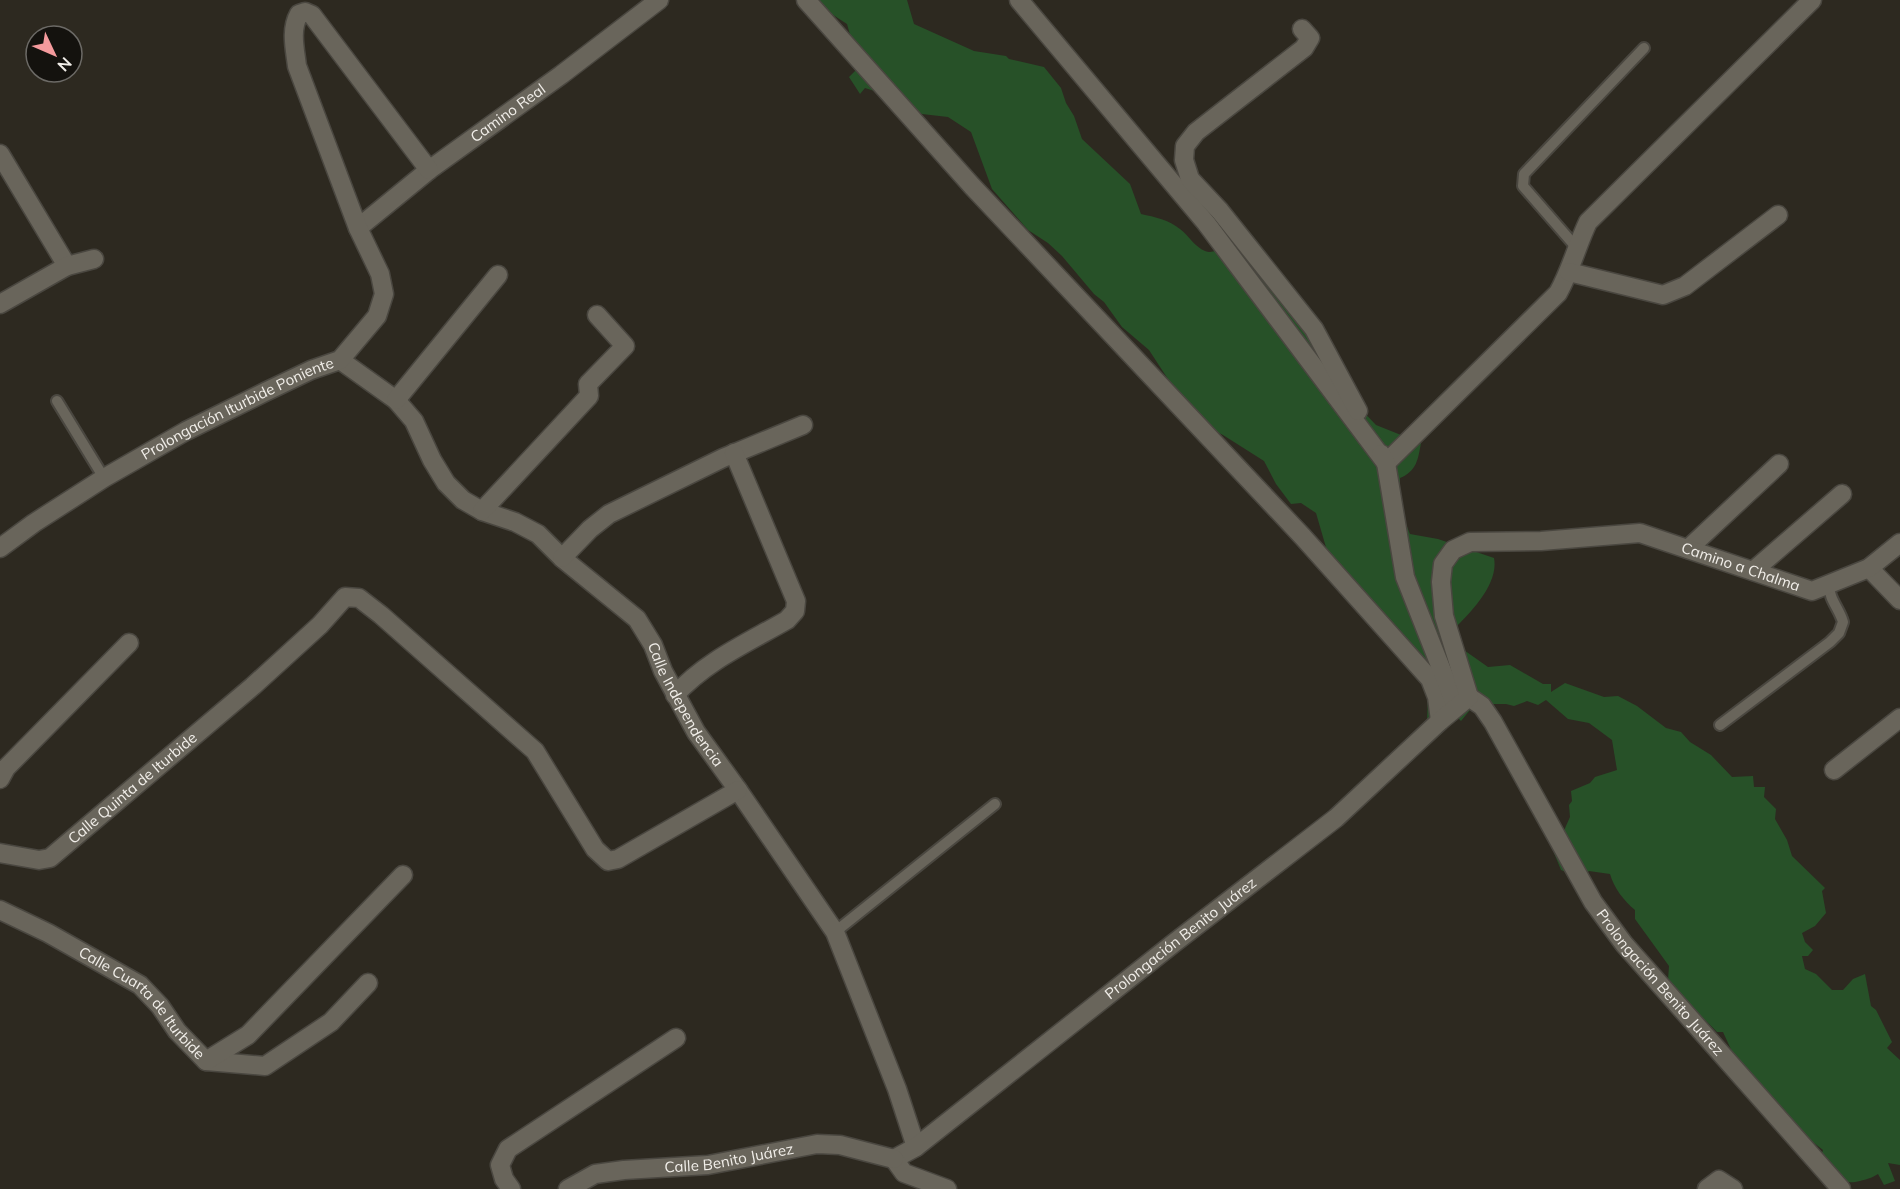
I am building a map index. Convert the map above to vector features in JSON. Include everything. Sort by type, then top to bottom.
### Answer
[{"type":"street","name":"Camino Real","points":[[358,228],[429,170],[561,75],[659,0]]},
{"type":"street","points":[[806,0],[972,186],[1304,537],[1430,680],[1437,697],[1440,721]]},
{"type":"street","points":[[1019,0],[1206,223],[1386,463]]},
{"type":"street","points":[[1386,463],[1558,293],[1569,272],[1576,247],[1588,222],[1812,0]]},
{"type":"street","name":"Prolongación Iturbide Poniente","points":[[0,548],[104,478],[186,431],[311,370],[340,360],[377,316],[384,294],[380,274],[358,228],[297,66],[294,40],[295,22],[299,14],[305,12],[312,15],[429,170]]},
{"type":"street","points":[[1302,29],[1310,38],[1304,48],[1196,132],[1185,146],[1184,160],[1190,179],[1220,211],[1314,329],[1386,463],[1405,577],[1462,702]]},
{"type":"street","points":[[0,154],[67,266]]},
{"type":"street","points":[[1569,272],[1664,296],[1685,286],[1778,215]]},
{"type":"street","points":[[0,304],[67,266],[94,259]]},
{"type":"street","points":[[396,400],[498,275]]},
{"type":"street","points":[[482,511],[589,396],[588,384],[625,346],[597,315]]},
{"type":"street","name":"Calle Independencia","points":[[340,360],[396,400],[414,421],[432,460],[446,483],[463,500],[482,511],[515,522],[538,534],[562,558],[637,619],[653,645],[675,695],[696,732],[835,932],[897,1089],[916,1147]]},
{"type":"street","points":[[562,558],[590,529],[609,514],[734,453],[803,425]]},
{"type":"street","points":[[675,695],[691,678],[711,663],[787,621],[795,611],[796,601],[734,453]]},
{"type":"street","points":[[1688,549],[1779,464]]},
{"type":"street","points":[[1753,571],[1842,494]]},
{"type":"street","name":"Camino a Chalma","points":[[1462,702],[1444,616],[1441,582],[1443,564],[1453,550],[1470,542],[1541,541],[1640,533],[1812,591],[1869,568],[1900,543]]},
{"type":"street","points":[[1869,568],[1900,600]]},
{"type":"street","name":"Calle Quinta de Iturbide","points":[[0,853],[39,860],[50,858],[254,686],[320,625],[345,597],[352,596],[359,598],[381,615],[535,751],[596,849],[608,861],[618,859],[738,790]]},
{"type":"street","points":[[0,778],[6,768],[129,644]]},
{"type":"street","name":"Prolongación Benito Juárez","points":[[894,1159],[916,1147],[1336,818],[1462,702],[1482,706],[1493,722],[1593,902],[1624,944],[1841,1189]]},
{"type":"street","points":[[1834,770],[1900,718]]},
{"type":"street","points":[[206,1061],[248,1035],[403,875]]},
{"type":"street","name":"Calle Cuarta de Iturbide","points":[[0,910],[48,933],[140,985],[160,1006],[177,1031],[206,1061],[265,1066],[331,1022],[368,983]]},
{"type":"street","points":[[511,1189],[504,1179],[500,1165],[508,1149],[676,1038]]},
{"type":"street","name":"Calle Benito Juárez","points":[[568,1189],[595,1174],[708,1164],[817,1144],[840,1145],[894,1159]]},
{"type":"street","points":[[894,1159],[904,1173],[946,1189]]},
{"type":"street","points":[[1707,1189],[1719,1180],[1733,1189]]},
{"type":"lane","points":[[1576,247],[1523,186],[1524,174],[1644,48]]},
{"type":"lane","points":[[57,401],[104,478]]},
{"type":"lane","points":[[1720,725],[1839,633],[1844,622],[1840,611],[1829,597],[1828,584]]},
{"type":"lane","points":[[835,932],[995,804]]},
{"type":"green space","points":[[810,0],[907,0],[914,24],[974,51],[1006,56],[1009,59],[1044,67],[1061,88],[1082,139],[1130,184],[1141,214],[1171,223],[1205,251],[1231,251],[1254,263],[1259,258],[1353,401],[1376,425],[1421,443],[1416,464],[1410,472],[1400,478],[1400,483],[1395,488],[1397,502],[1410,534],[1438,539],[1494,558],[1492,578],[1488,587],[1475,606],[1454,629],[1454,643],[1488,667],[1510,665],[1543,684],[1551,684],[1551,692],[1565,683],[1604,697],[1618,696],[1637,706],[1666,728],[1681,732],[1690,742],[1711,755],[1732,777],[1753,776],[1754,787],[1765,787],[1764,797],[1776,809],[1775,819],[1787,840],[1792,856],[1825,888],[1822,891],[1826,913],[1815,926],[1802,933],[1805,942],[1813,950],[1808,956],[1802,956],[1805,969],[1816,974],[1832,990],[1843,990],[1853,979],[1865,974],[1871,1006],[1876,1010],[1892,1042],[1887,1048],[1900,1060],[1900,1165],[1888,1163],[1895,1181],[1884,1185],[1878,1174],[1860,1181],[1847,1182],[1828,1171],[1819,1162],[1823,1150],[1800,1132],[1734,1056],[1723,1032],[1717,1032],[1692,1009],[1668,980],[1669,966],[1635,919],[1635,910],[1620,894],[1610,874],[1589,871],[1582,879],[1561,870],[1554,853],[1570,817],[1571,791],[1590,783],[1595,777],[1617,770],[1612,740],[1589,723],[1568,719],[1546,700],[1538,705],[1527,701],[1514,706],[1482,704],[1470,710],[1461,721],[1453,713],[1427,721],[1428,697],[1423,679],[1332,568],[1316,513],[1301,503],[1291,504],[1276,484],[1264,461],[1203,425],[1181,399],[1149,350],[1122,327],[1104,302],[1094,294],[1062,256],[1048,243],[1028,230],[992,189],[971,132],[948,117],[922,114],[893,97],[865,88],[860,94],[849,77],[859,67],[847,24]]}]
